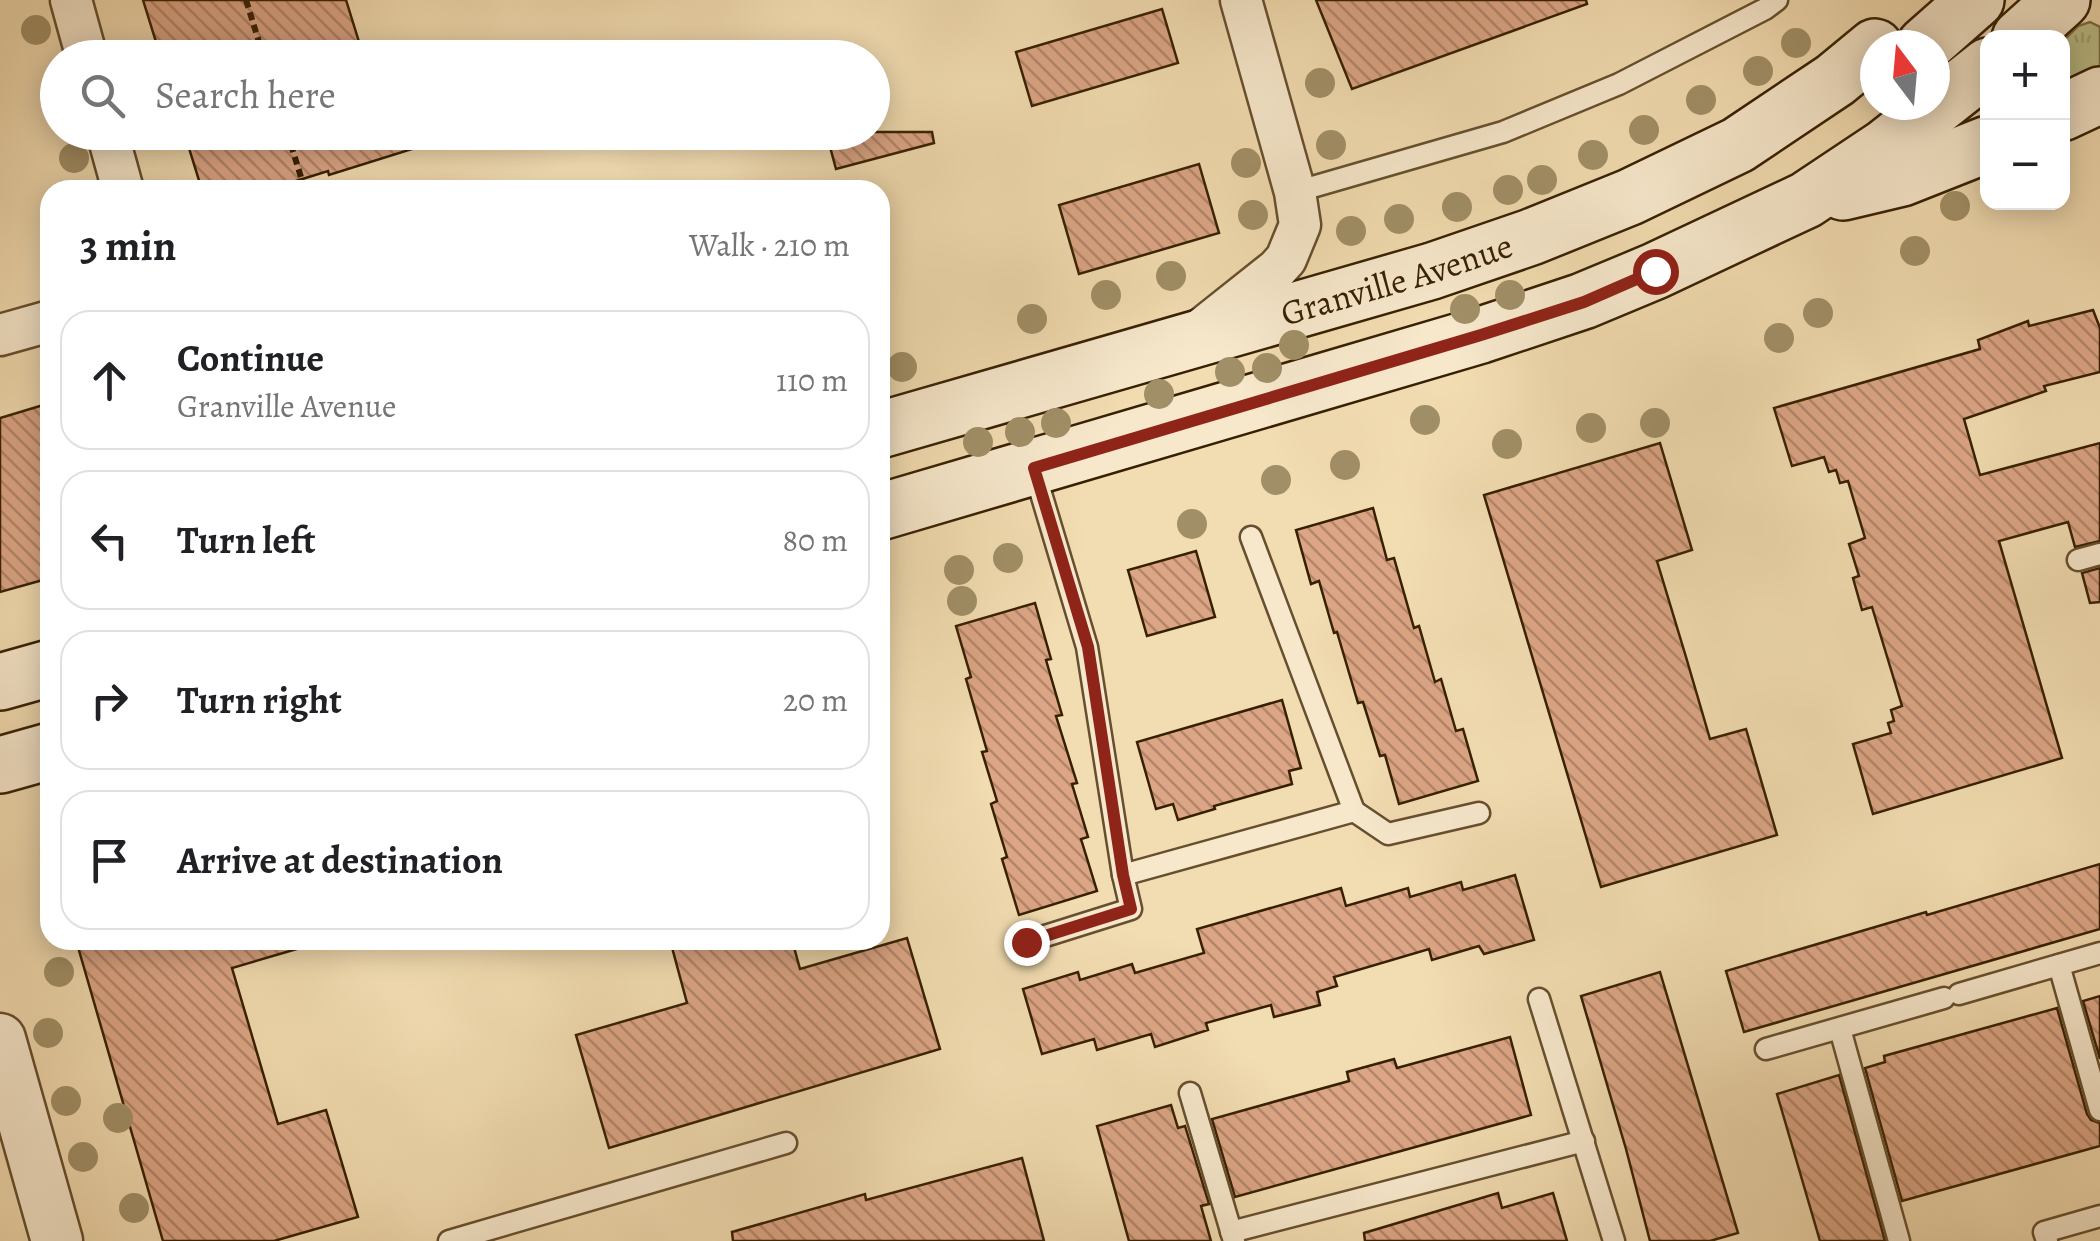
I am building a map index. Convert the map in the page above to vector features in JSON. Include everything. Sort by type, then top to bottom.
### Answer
[{"type":"main road","name":"Granville Avenue","points":[[1895,30],[1928,0]]},
{"type":"main road","points":[[1942,30],[1976,0]]},
{"type":"main road","points":[[2029,30],[2062,0]]},
{"type":"main road","name":"Granville Avenue","points":[[890,427],[1432,272],[1514,243],[1630,197],[1738,145],[1860,59]]},
{"type":"main road","points":[[890,509],[1584,302],[1806,200],[1884,148],[1980,72]]},
{"type":"main road","points":[[2070,110],[2100,95]]},
{"type":"main road","points":[[1738,145],[1804,138],[1860,101]]},
{"type":"main road","points":[[2070,114],[2100,116]]},
{"type":"main road","points":[[1806,200],[1902,178],[1980,147]]},
{"type":"main road","points":[[0,682],[40,671]]},
{"type":"main road","points":[[0,765],[40,754]]},
{"type":"street","points":[[71,0],[82,40]]},
{"type":"street","points":[[1183,342],[1277,270],[1300,225],[1295,192],[1241,0]]},
{"type":"street","points":[[112,150],[120,180]]},
{"type":"street","points":[[0,335],[40,324]]},
{"type":"street","points":[[0,1039],[57,1241]]},
{"type":"lane","points":[[1295,192],[1504,132],[1619,84],[1777,0]]},
{"type":"lane","points":[[1026,942],[1131,909],[1088,647],[1034,468]]},
{"type":"lane","points":[[1250,537],[1354,811],[1388,834],[1479,813]]},
{"type":"lane","points":[[2078,560],[2100,554]]},
{"type":"lane","points":[[1123,875],[1354,811]]},
{"type":"lane","points":[[1766,1049],[2100,953]]},
{"type":"lane","points":[[2059,965],[2100,1110]]},
{"type":"lane","points":[[1539,1000],[1614,1241]]},
{"type":"lane","points":[[1840,1029],[1899,1241]]},
{"type":"lane","points":[[1190,1092],[1232,1237],[1584,1141]]},
{"type":"lane","points":[[450,1241],[786,1143]]},
{"type":"lane","points":[[2047,1241],[2044,1232],[2100,1216]]},
{"type":"path","points":[[246,0],[258,40]]},
{"type":"path","points":[[293,150],[302,180]]},
{"type":"green space","points":[[2090,22],[2100,27],[2100,82],[2070,94],[2070,34]]},
{"type":"building","points":[[143,0],[346,0],[358,40],[155,40]]},
{"type":"building","points":[[1316,0],[1586,0],[1587,4],[1352,89]]},
{"type":"building","points":[[1162,9],[1178,63],[1032,106],[1016,52]]},
{"type":"building","points":[[890,132],[932,132],[934,143],[836,169],[831,150],[890,150]]},
{"type":"building","points":[[190,150],[409,150],[329,175],[328,171],[299,180],[199,180]]},
{"type":"building","points":[[1199,164],[1219,233],[1079,274],[1059,205]]},
{"type":"building","points":[[2093,310],[2100,328],[2100,372],[2044,386],[2046,391],[1964,419],[1980,475],[2100,443],[2100,541],[2075,547],[2068,522],[1999,541],[2062,758],[1873,814],[1853,744],[1891,733],[1891,710],[1902,706],[1872,607],[1862,610],[1853,578],[1859,576],[1849,544],[1865,538],[1848,481],[1840,483],[1836,470],[1829,472],[1824,457],[1792,466],[1774,408],[1980,349],[1978,340],[2028,321],[2029,326]]},
{"type":"building","points":[[40,406],[40,581],[0,592],[0,418]]},
{"type":"building","points":[[1660,443],[1692,550],[1657,561],[1710,739],[1746,729],[1777,835],[1601,887],[1484,495]]},
{"type":"building","points":[[1373,508],[1387,560],[1394,558],[1414,628],[1419,626],[1435,682],[1441,679],[1456,731],[1463,729],[1478,781],[1399,804],[1385,755],[1380,756],[1363,702],[1358,703],[1319,581],[1311,584],[1296,530]]},
{"type":"building","points":[[1196,551],[1215,617],[1147,636],[1128,570]]},
{"type":"building","points":[[2100,568],[2100,602],[2090,603],[2082,573]]},
{"type":"building","points":[[1035,603],[1062,715],[1056,716],[1077,783],[1072,784],[1088,837],[1081,839],[1097,891],[1019,915],[1002,859],[1007,857],[991,804],[997,801],[982,752],[987,751],[966,679],[971,677],[956,626]]},
{"type":"building","points":[[1282,700],[1301,768],[1289,771],[1292,784],[1178,820],[1173,804],[1156,809],[1137,742]]},
{"type":"building","points":[[2100,864],[2100,929],[1744,1032],[1726,971]]},
{"type":"building","points":[[1515,875],[1534,940],[1484,954],[1479,946],[1432,960],[1429,949],[1334,977],[1337,986],[1317,992],[1320,1005],[1274,1017],[1271,1005],[1206,1023],[1208,1030],[1155,1047],[1151,1034],[1097,1050],[1094,1039],[1042,1054],[1023,989],[1078,972],[1080,980],[1132,964],[1135,973],[1204,953],[1197,929],[1341,888],[1346,906],[1408,888],[1410,897],[1461,882],[1463,890]]},
{"type":"building","points":[[907,938],[940,1049],[609,1148],[576,1035],[687,1003],[673,950],[795,950],[800,969],[866,950],[890,950],[890,943]]},
{"type":"building","points":[[79,950],[293,950],[232,968],[278,1124],[326,1110],[358,1217],[274,1241],[163,1241]]},
{"type":"building","points":[[1660,972],[1738,1233],[1710,1241],[1650,1241],[1581,996]]},
{"type":"building","points":[[2100,996],[2100,1059],[2083,1001]]},
{"type":"building","points":[[2057,1008],[2087,1114],[2100,1123],[2100,1146],[1902,1201],[1865,1068],[1885,1062],[1884,1056]]},
{"type":"building","points":[[1510,1037],[1531,1115],[1235,1197],[1212,1119],[1349,1081],[1347,1072],[1394,1059],[1397,1068]]},
{"type":"building","points":[[1839,1075],[1885,1241],[1820,1241],[1777,1094]]},
{"type":"building","points":[[1171,1105],[1178,1128],[1185,1126],[1209,1204],[1201,1206],[1211,1241],[1129,1241],[1097,1126]]},
{"type":"building","points":[[1022,1158],[1044,1241],[733,1241],[732,1232],[865,1194],[866,1200]]},
{"type":"building","points":[[1498,1193],[1502,1208],[1553,1193],[1567,1241],[1365,1241],[1364,1233]]},
{"type":"route","points":[[1026,942],[1131,909],[1088,647],[1034,468],[1481,335],[1584,302],[1655,271]]}]
